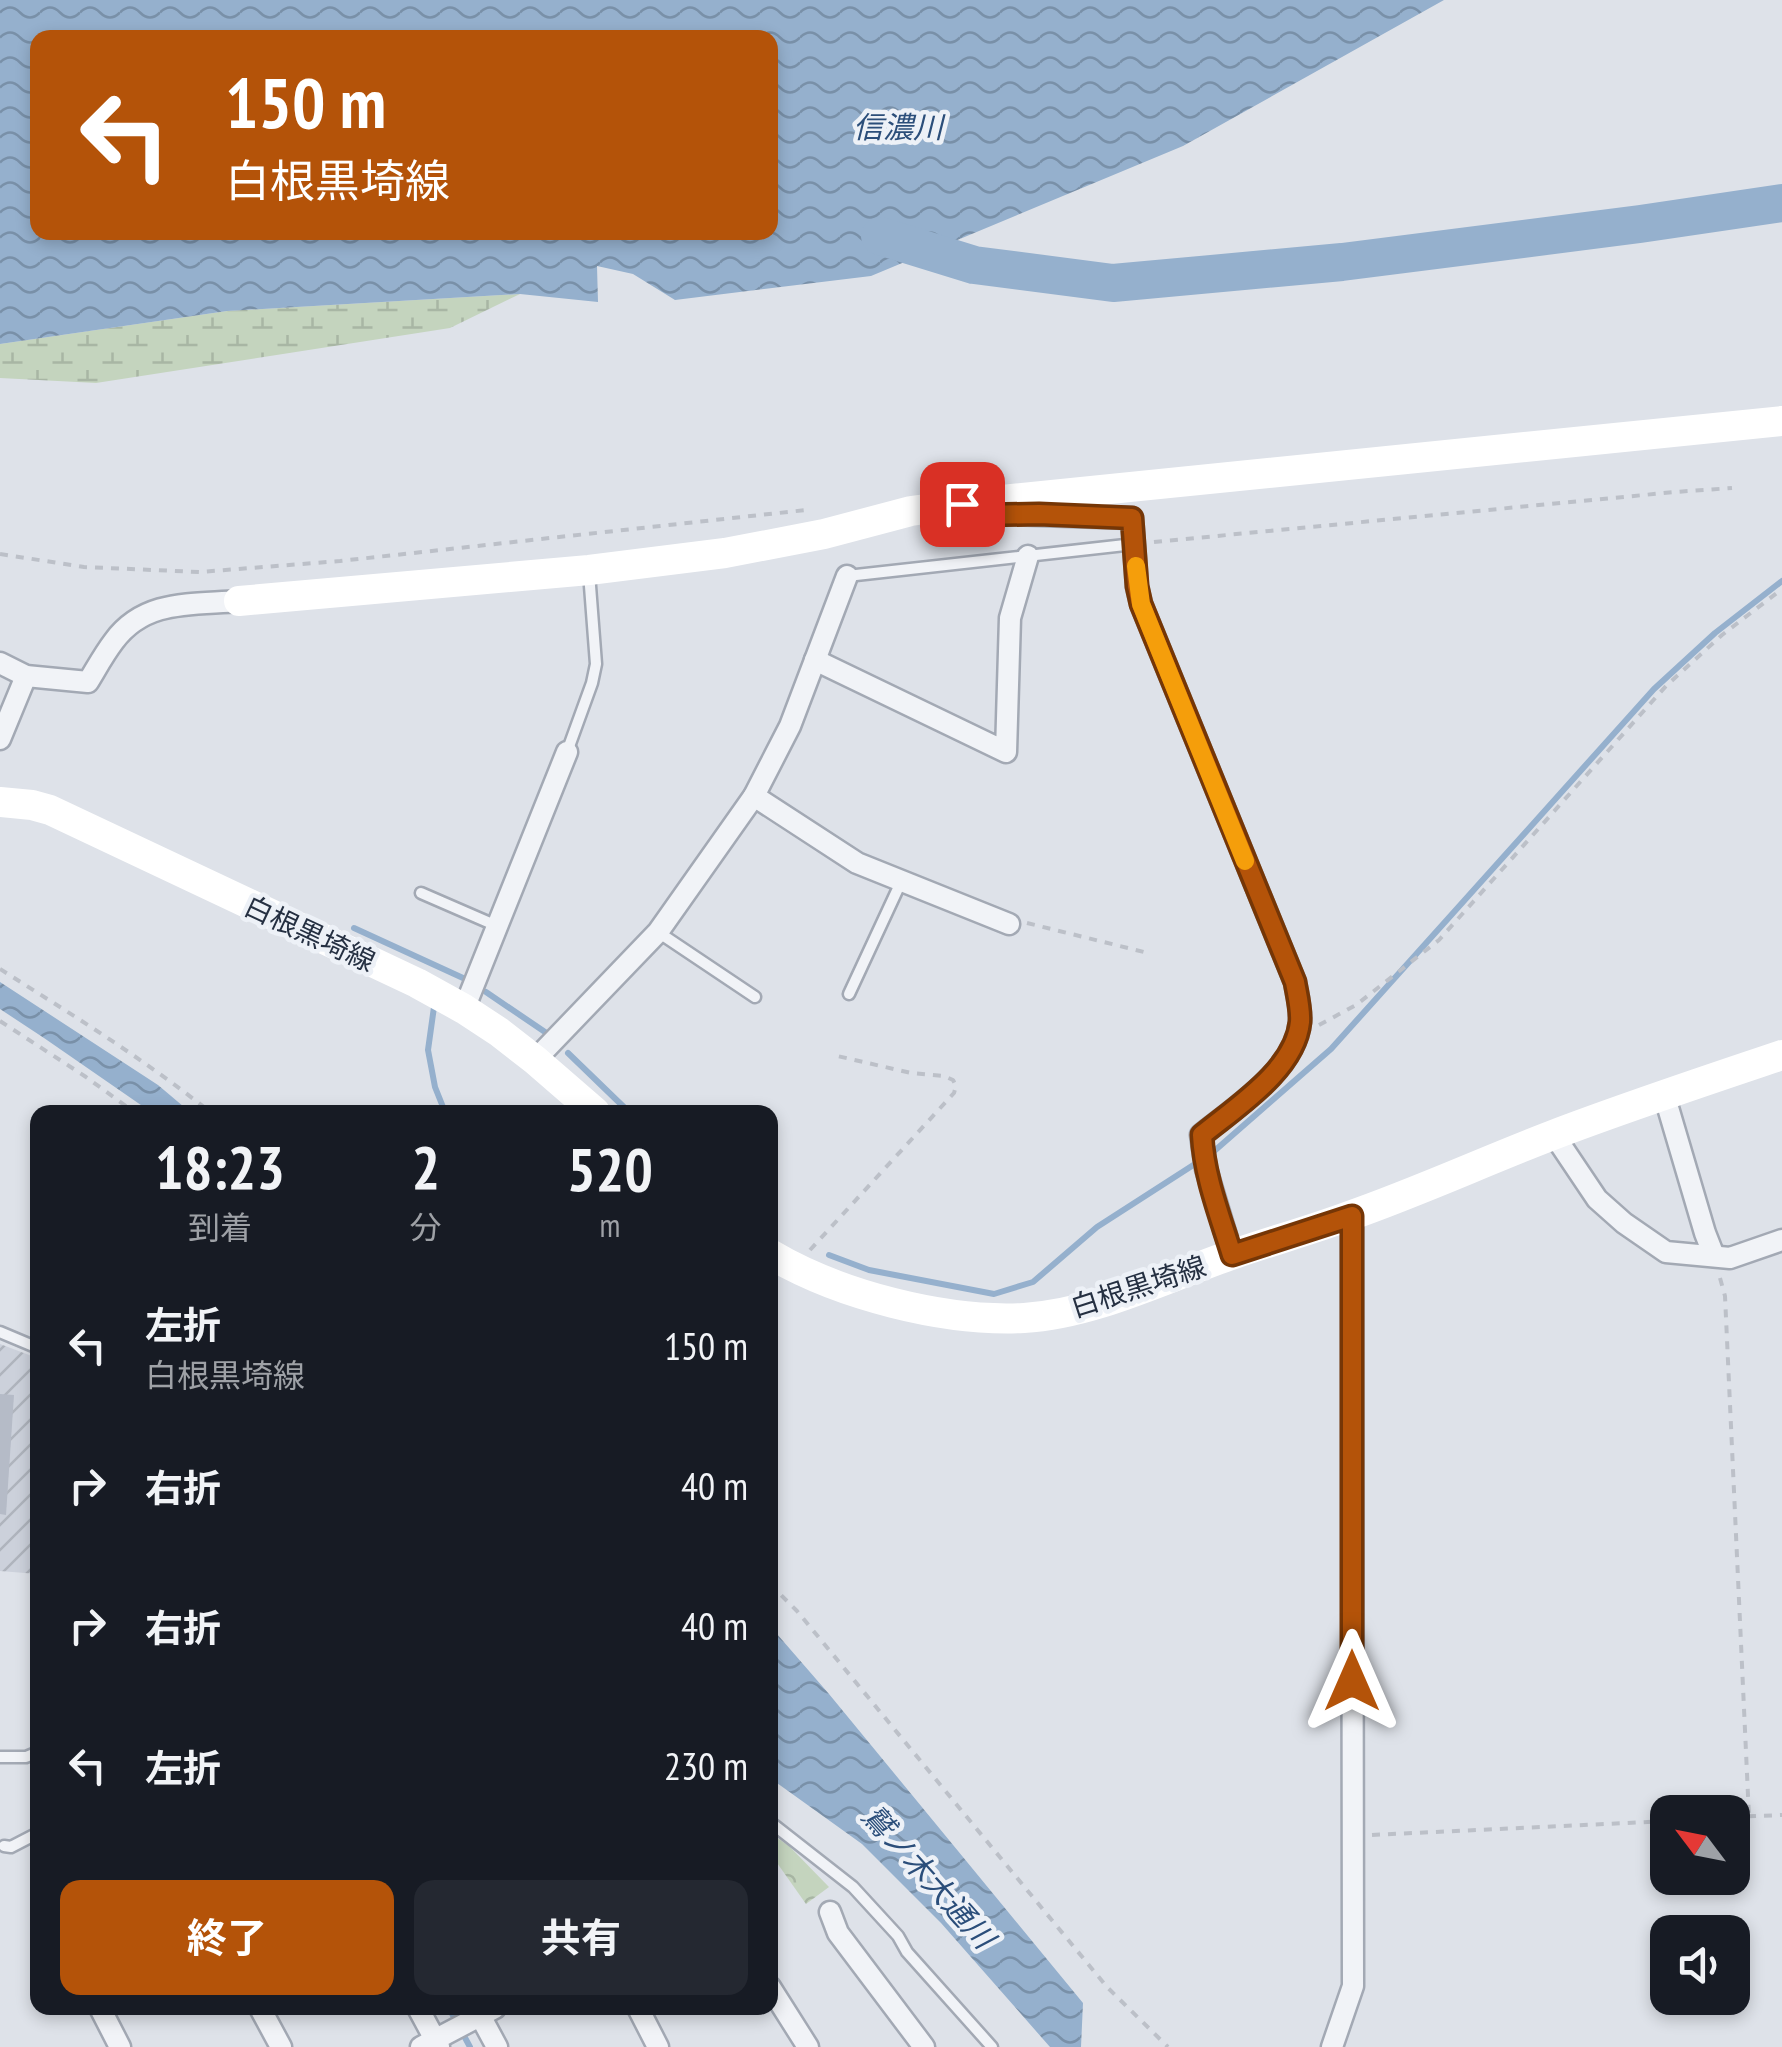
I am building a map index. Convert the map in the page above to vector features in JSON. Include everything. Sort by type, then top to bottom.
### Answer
[{"type":"main road","points":[[239,601],[724,554],[911,511],[962,504],[1782,421]]},
{"type":"main road","name":"白根黒埼線","points":[[0,802],[32,804],[50,810],[418,983],[500,1032],[587,1105]]},
{"type":"main road","name":"白根黒埼線","points":[[782,1261],[867,1295],[929,1311],[978,1318],[1028,1318],[1082,1309],[1352,1216],[1554,1135],[1782,1055]]},
{"type":"street","points":[[962,504],[981,515],[1132,518],[1141,604],[1295,982],[1300,1023],[1281,1065],[1202,1135],[1206,1169],[1232,1255]]},
{"type":"street","points":[[815,660],[1006,752],[1010,618],[1028,556]]},
{"type":"street","points":[[536,1060],[658,932],[754,796],[790,726],[847,576]]},
{"type":"street","points":[[0,663],[26,676],[88,682],[115,638],[139,616],[162,606],[239,601]]},
{"type":"street","points":[[0,739],[26,676]]},
{"type":"street","points":[[464,1009],[567,752]]},
{"type":"street","points":[[754,796],[857,863],[1009,924]]},
{"type":"street","points":[[1664,1094],[1714,1256]]},
{"type":"street","points":[[1554,1135],[1596,1199],[1666,1252],[1730,1258],[1782,1240]]},
{"type":"street","points":[[1332,2047],[1353,1986],[1352,1216]]},
{"type":"street","points":[[830,1912],[838,1933],[924,2047]]},
{"type":"street","points":[[778,2000],[808,2047]]},
{"type":"street","points":[[103,2015],[116,2045]]},
{"type":"street","points":[[264,2015],[281,2047]]},
{"type":"street","points":[[421,2015],[432,2045],[477,2015]]},
{"type":"street","points":[[486,2015],[496,2047]]},
{"type":"street","points":[[642,2015],[658,2047]]},
{"type":"lane","points":[[847,576],[1134,544]]},
{"type":"lane","points":[[567,752],[596,664],[589,570]]},
{"type":"lane","points":[[850,994],[901,881]]},
{"type":"lane","points":[[421,892],[497,926]]},
{"type":"lane","points":[[658,932],[755,997]]},
{"type":"lane","points":[[0,1332],[30,1345]]},
{"type":"lane","points":[[0,1757],[30,1755]]},
{"type":"lane","points":[[778,1828],[853,1887],[992,2047]]},
{"type":"lane","points":[[4,1846],[30,1837]]},
{"type":"path","points":[[1134,544],[1732,488]]},
{"type":"path","points":[[0,554],[84,568],[199,572],[340,561],[811,510]]},
{"type":"path","points":[[1300,1023],[1322,1026],[1440,940],[1666,686],[1722,635],[1782,589]]},
{"type":"path","points":[[1009,924],[1030,923],[1144,952]]},
{"type":"path","points":[[0,968],[110,1039],[201,1105]]},
{"type":"path","points":[[0,1021],[125,1105]]},
{"type":"path","points":[[782,1261],[954,1094],[956,1086],[954,1080],[944,1076],[833,1056]]},
{"type":"path","points":[[1714,1256],[1725,1296],[1748,1795]]},
{"type":"path","points":[[778,1592],[1107,1987],[1168,2047]]},
{"type":"path","points":[[1750,1816],[1782,1814]]},
{"type":"path","points":[[1352,1836],[1650,1821]]},
{"type":"shaded area","points":[[0,1344],[30,1355],[30,1573],[0,1571]]},
{"type":"green space","points":[[520,294],[450,328],[96,383],[0,378],[0,344],[227,311]]},
{"type":"green space","points":[[778,1838],[829,1887],[806,1904],[778,1864]]},
{"type":"water","name":"信濃川","points":[[0,0],[1444,0],[1183,146],[871,276],[675,300],[633,274],[597,266],[598,302],[520,294],[227,311],[0,344]]},
{"type":"water","points":[[0,982],[158,1085],[182,1105],[141,1105],[0,1009]]},
{"type":"water","name":"鷲ノ木大通川","points":[[778,1635],[1083,2003],[1081,2047],[1050,2047],[941,1923],[862,1844],[778,1784]]},
{"type":"building","points":[[0,1394],[14,1395],[6,1515],[0,1514]]},
{"type":"waterway","name":"信濃川","points":[[880,236],[974,265],[1113,283],[1342,262],[1782,203]]},
{"type":"waterway","points":[[829,1255],[869,1270],[994,1294],[1033,1282],[1097,1227],[1212,1153],[1331,1049],[1654,689],[1715,633],[1782,581]]},
{"type":"waterway","points":[[354,928],[463,978]]},
{"type":"waterway","points":[[486,992],[545,1032]]},
{"type":"waterway","points":[[434,1007],[428,1050],[442,1105]]},
{"type":"waterway","points":[[568,1053],[622,1105]]},
{"type":"waterway","points":[[453,2015],[470,2047]]},
{"type":"slow traffic","points":[[1136,566],[1141,604],[1245,861]]},
{"type":"route","points":[[962,504],[981,515],[1132,518],[1141,604],[1295,982],[1300,1023],[1281,1065],[1202,1135],[1202,1145],[1232,1255],[1352,1216],[1352,1681]]}]
